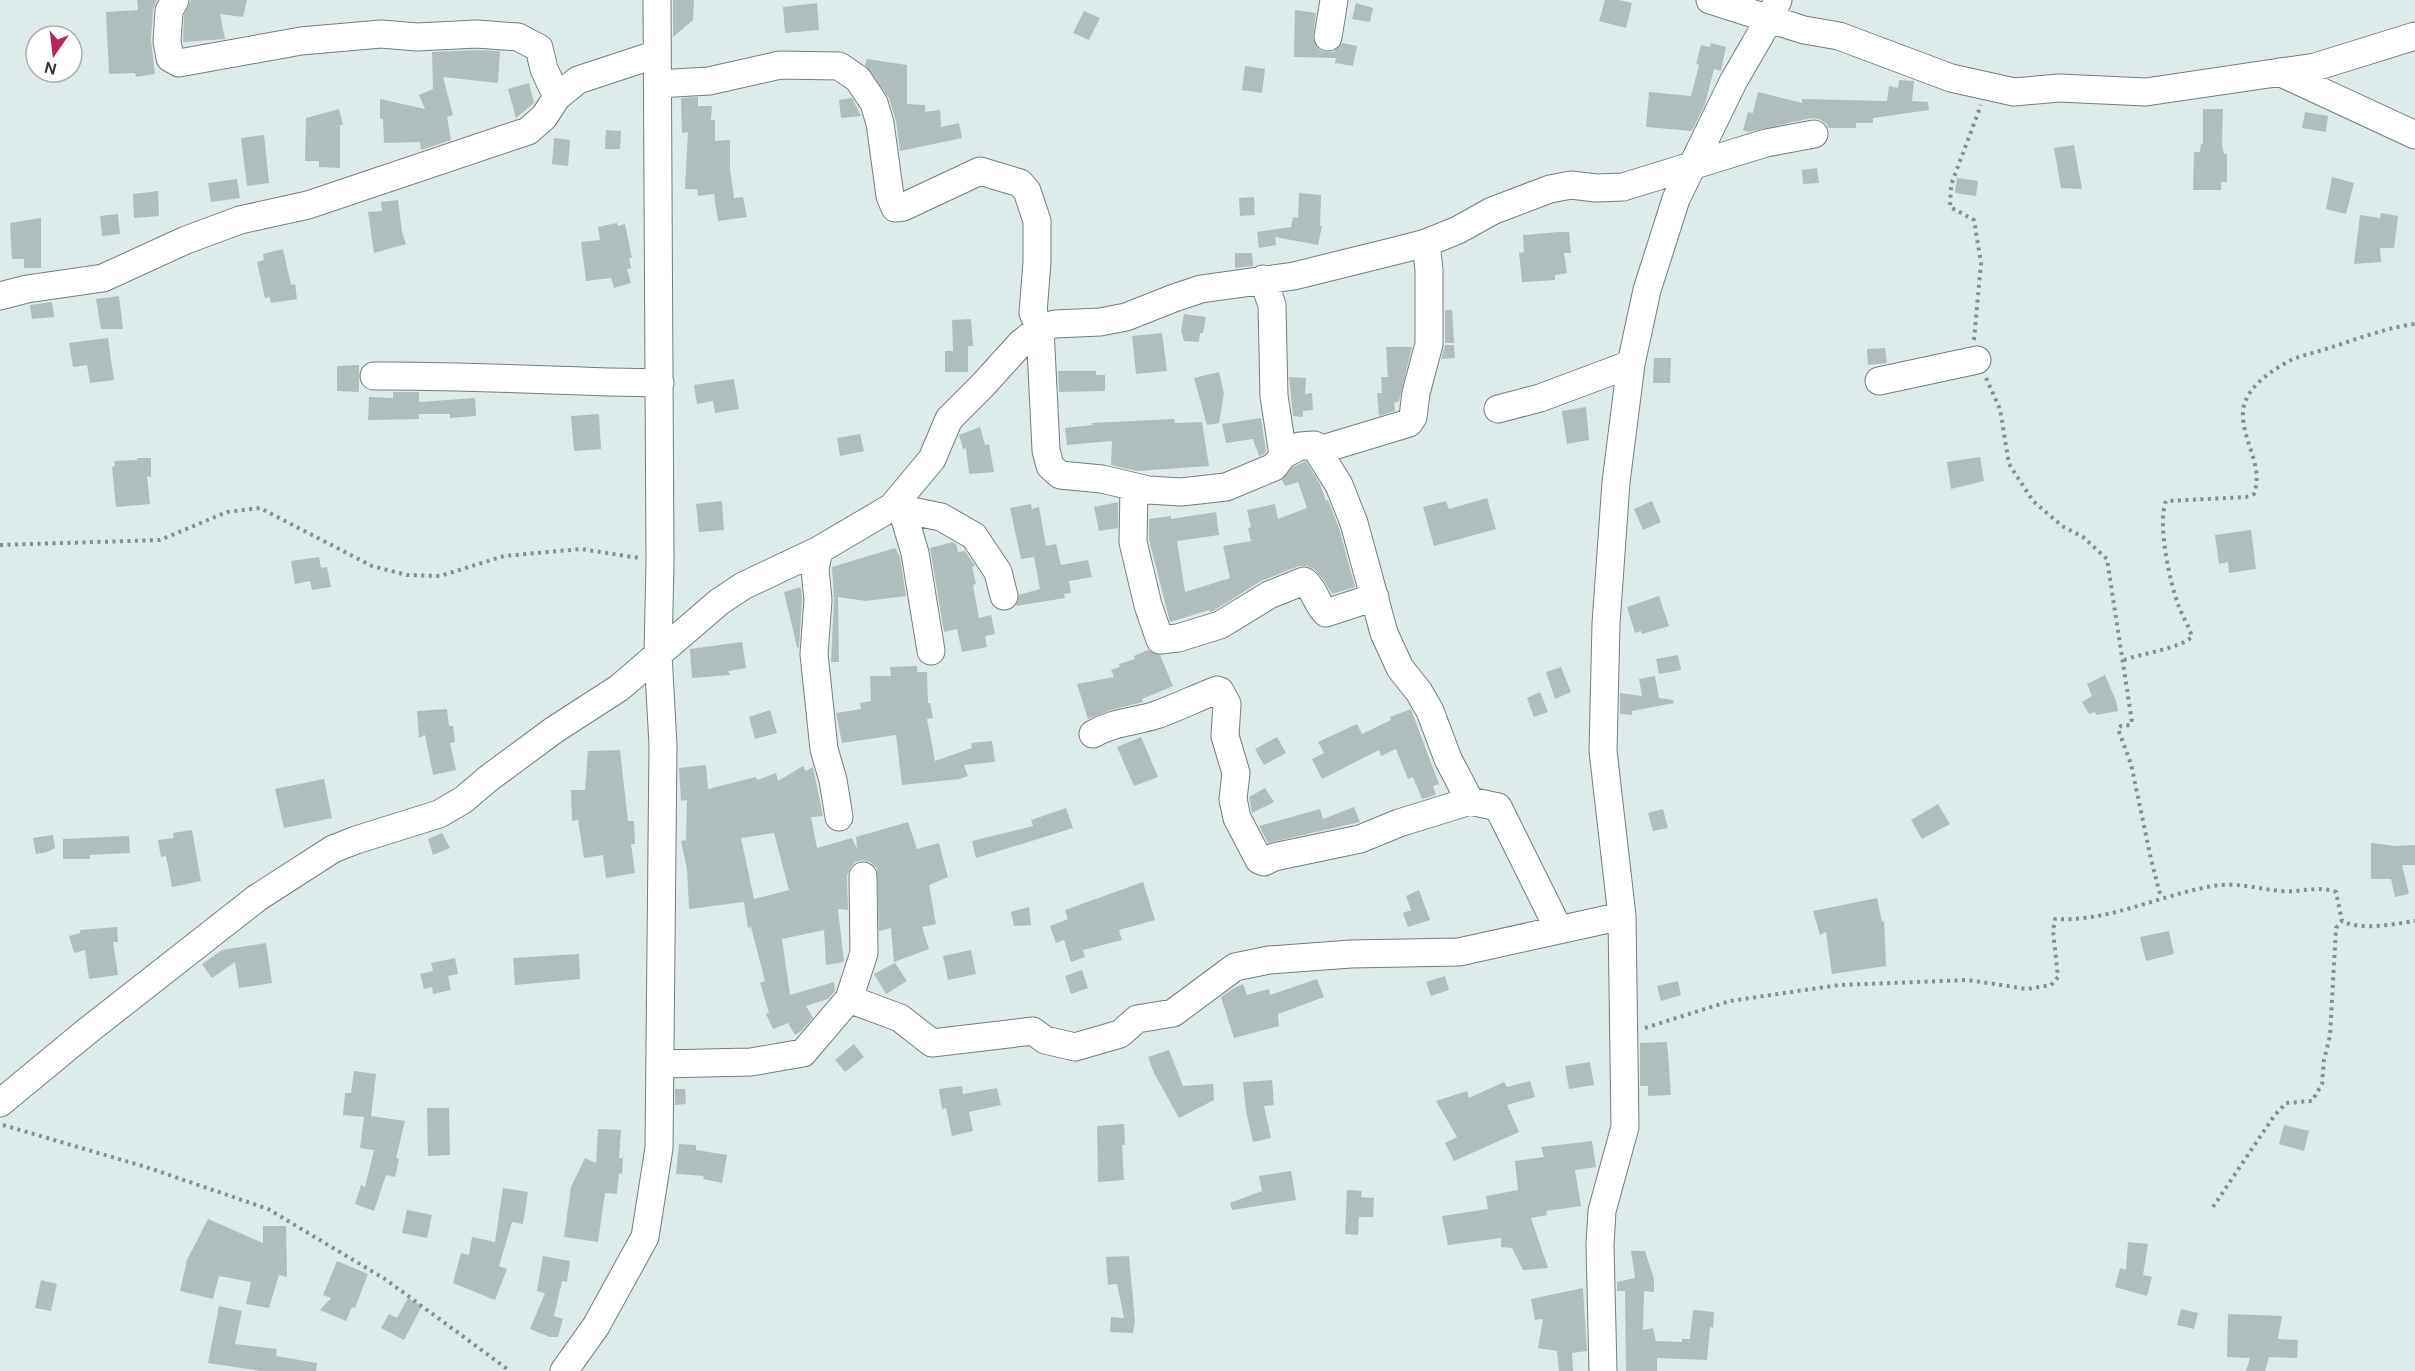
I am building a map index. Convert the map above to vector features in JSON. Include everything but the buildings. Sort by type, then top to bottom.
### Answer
[{"type":"street","points":[[175,0],[169,12],[167,41],[170,58],[179,63],[301,41],[381,34],[417,37],[477,34],[518,37],[539,48],[544,69],[556,98]]},
{"type":"street","points":[[564,1371],[596,1326],[645,1237],[658,1148],[663,745],[658,654],[660,382],[657,0]]},
{"type":"street","points":[[1328,37],[1335,0]]},
{"type":"street","points":[[1710,0],[1774,9],[1803,30],[1839,36],[1951,78],[2014,92],[2059,88],[2146,92],[2315,67],[2415,36]]},
{"type":"street","points":[[1604,1371],[1600,1245],[1602,1211],[1625,1127],[1622,916],[1603,751],[1606,624],[1616,494],[1630,364],[1639,320],[1660,243],[1676,199],[1733,82],[1774,9]]},
{"type":"street","points":[[0,296],[27,289],[103,278],[186,240],[240,220],[309,205],[528,131],[544,117],[556,98],[578,80],[657,54]]},
{"type":"street","points":[[658,84],[709,81],[780,64],[839,66],[858,79],[874,103],[880,123],[890,196],[895,208],[903,207],[980,171],[1020,183],[1027,191],[1037,221],[1033,313],[1040,328],[1046,450],[1050,466],[1060,475],[1102,479],[1134,487],[1181,492],[1226,487],[1274,467],[1283,455],[1300,446],[1314,445],[1323,449],[1409,423],[1413,417],[1416,393],[1429,345],[1429,270],[1426,243]]},
{"type":"street","points":[[2279,72],[2415,135]]},
{"type":"street","points":[[0,1103],[86,1032],[257,898],[333,849],[439,814],[462,800],[554,729],[619,688],[719,602],[742,586],[819,550],[897,508],[932,459],[949,418],[984,385],[1021,344],[1040,328],[1055,324],[1100,322],[1125,318],[1201,289],[1294,276],[1426,243],[1458,230],[1492,211],[1550,189],[1571,185],[1596,188],[1623,187],[1766,143],[1814,134]]},
{"type":"street","points":[[1263,279],[1272,305],[1275,396],[1283,455]]},
{"type":"street","points":[[1879,381],[1977,360]]},
{"type":"street","points":[[1498,409],[1540,398],[1630,364]]},
{"type":"street","points":[[374,376],[464,375],[585,382],[660,382]]},
{"type":"street","points":[[1314,445],[1326,462],[1343,495],[1358,534],[1384,633],[1400,668],[1419,692],[1430,711],[1448,759],[1470,801]]},
{"type":"street","points":[[1134,487],[1133,542],[1148,605],[1161,640],[1178,638],[1220,625],[1269,595],[1304,581],[1310,586],[1321,609],[1326,613],[1375,597]]},
{"type":"street","points":[[897,508],[941,517],[974,536],[998,572],[1004,596]]},
{"type":"street","points":[[897,508],[915,554],[932,651]]},
{"type":"street","points":[[819,550],[815,569],[818,600],[814,654],[824,749],[833,780],[839,817]]},
{"type":"street","points":[[1093,734],[1107,726],[1154,716],[1191,700],[1220,691],[1227,704],[1226,736],[1236,773],[1233,799],[1237,818],[1259,860],[1264,862],[1274,857],[1360,839],[1399,823],[1470,801],[1498,807],[1559,930]]},
{"type":"street","points":[[660,1064],[751,1062],[803,1053],[849,999],[864,953],[863,876]]},
{"type":"street","points":[[849,999],[900,1018],[932,1043],[1032,1031],[1045,1040],[1075,1047],[1120,1034],[1137,1019],[1173,1013],[1235,967],[1269,960],[1328,956],[1459,952],[1622,916]]},
{"type":"path","points":[[1986,87],[1978,118],[1959,160],[1950,196],[1950,207],[1974,220],[1981,263],[1973,348],[2000,409],[2009,464],[2034,501],[2062,526],[2083,537],[2107,559],[2132,722],[2118,729],[2131,764],[2151,859],[2162,898]]},
{"type":"path","points":[[2124,660],[2168,648],[2192,637],[2171,584],[2164,541],[2163,509],[2166,501],[2246,497],[2254,494],[2256,488],[2255,458],[2246,434],[2242,411],[2258,382],[2290,361],[2302,356],[2361,337],[2415,324]]},
{"type":"path","points":[[0,545],[160,540],[227,512],[260,508],[372,566],[407,574],[440,576],[504,556],[581,549],[660,561]]},
{"type":"path","points":[[1624,1035],[1730,1001],[1839,985],[1968,980],[2027,989],[2051,985],[2058,977],[2053,931],[2055,919],[2076,920],[2121,911],[2213,886],[2235,884],[2284,892],[2325,888],[2336,892],[2342,921]]},
{"type":"path","points":[[2342,921],[2369,925],[2415,921]]},
{"type":"path","points":[[2213,1207],[2274,1116],[2286,1103],[2312,1101],[2322,1084],[2324,1060],[2330,1036],[2336,928],[2342,921]]},
{"type":"path","points":[[0,1124],[146,1167],[268,1209],[385,1278],[510,1371]]}]
